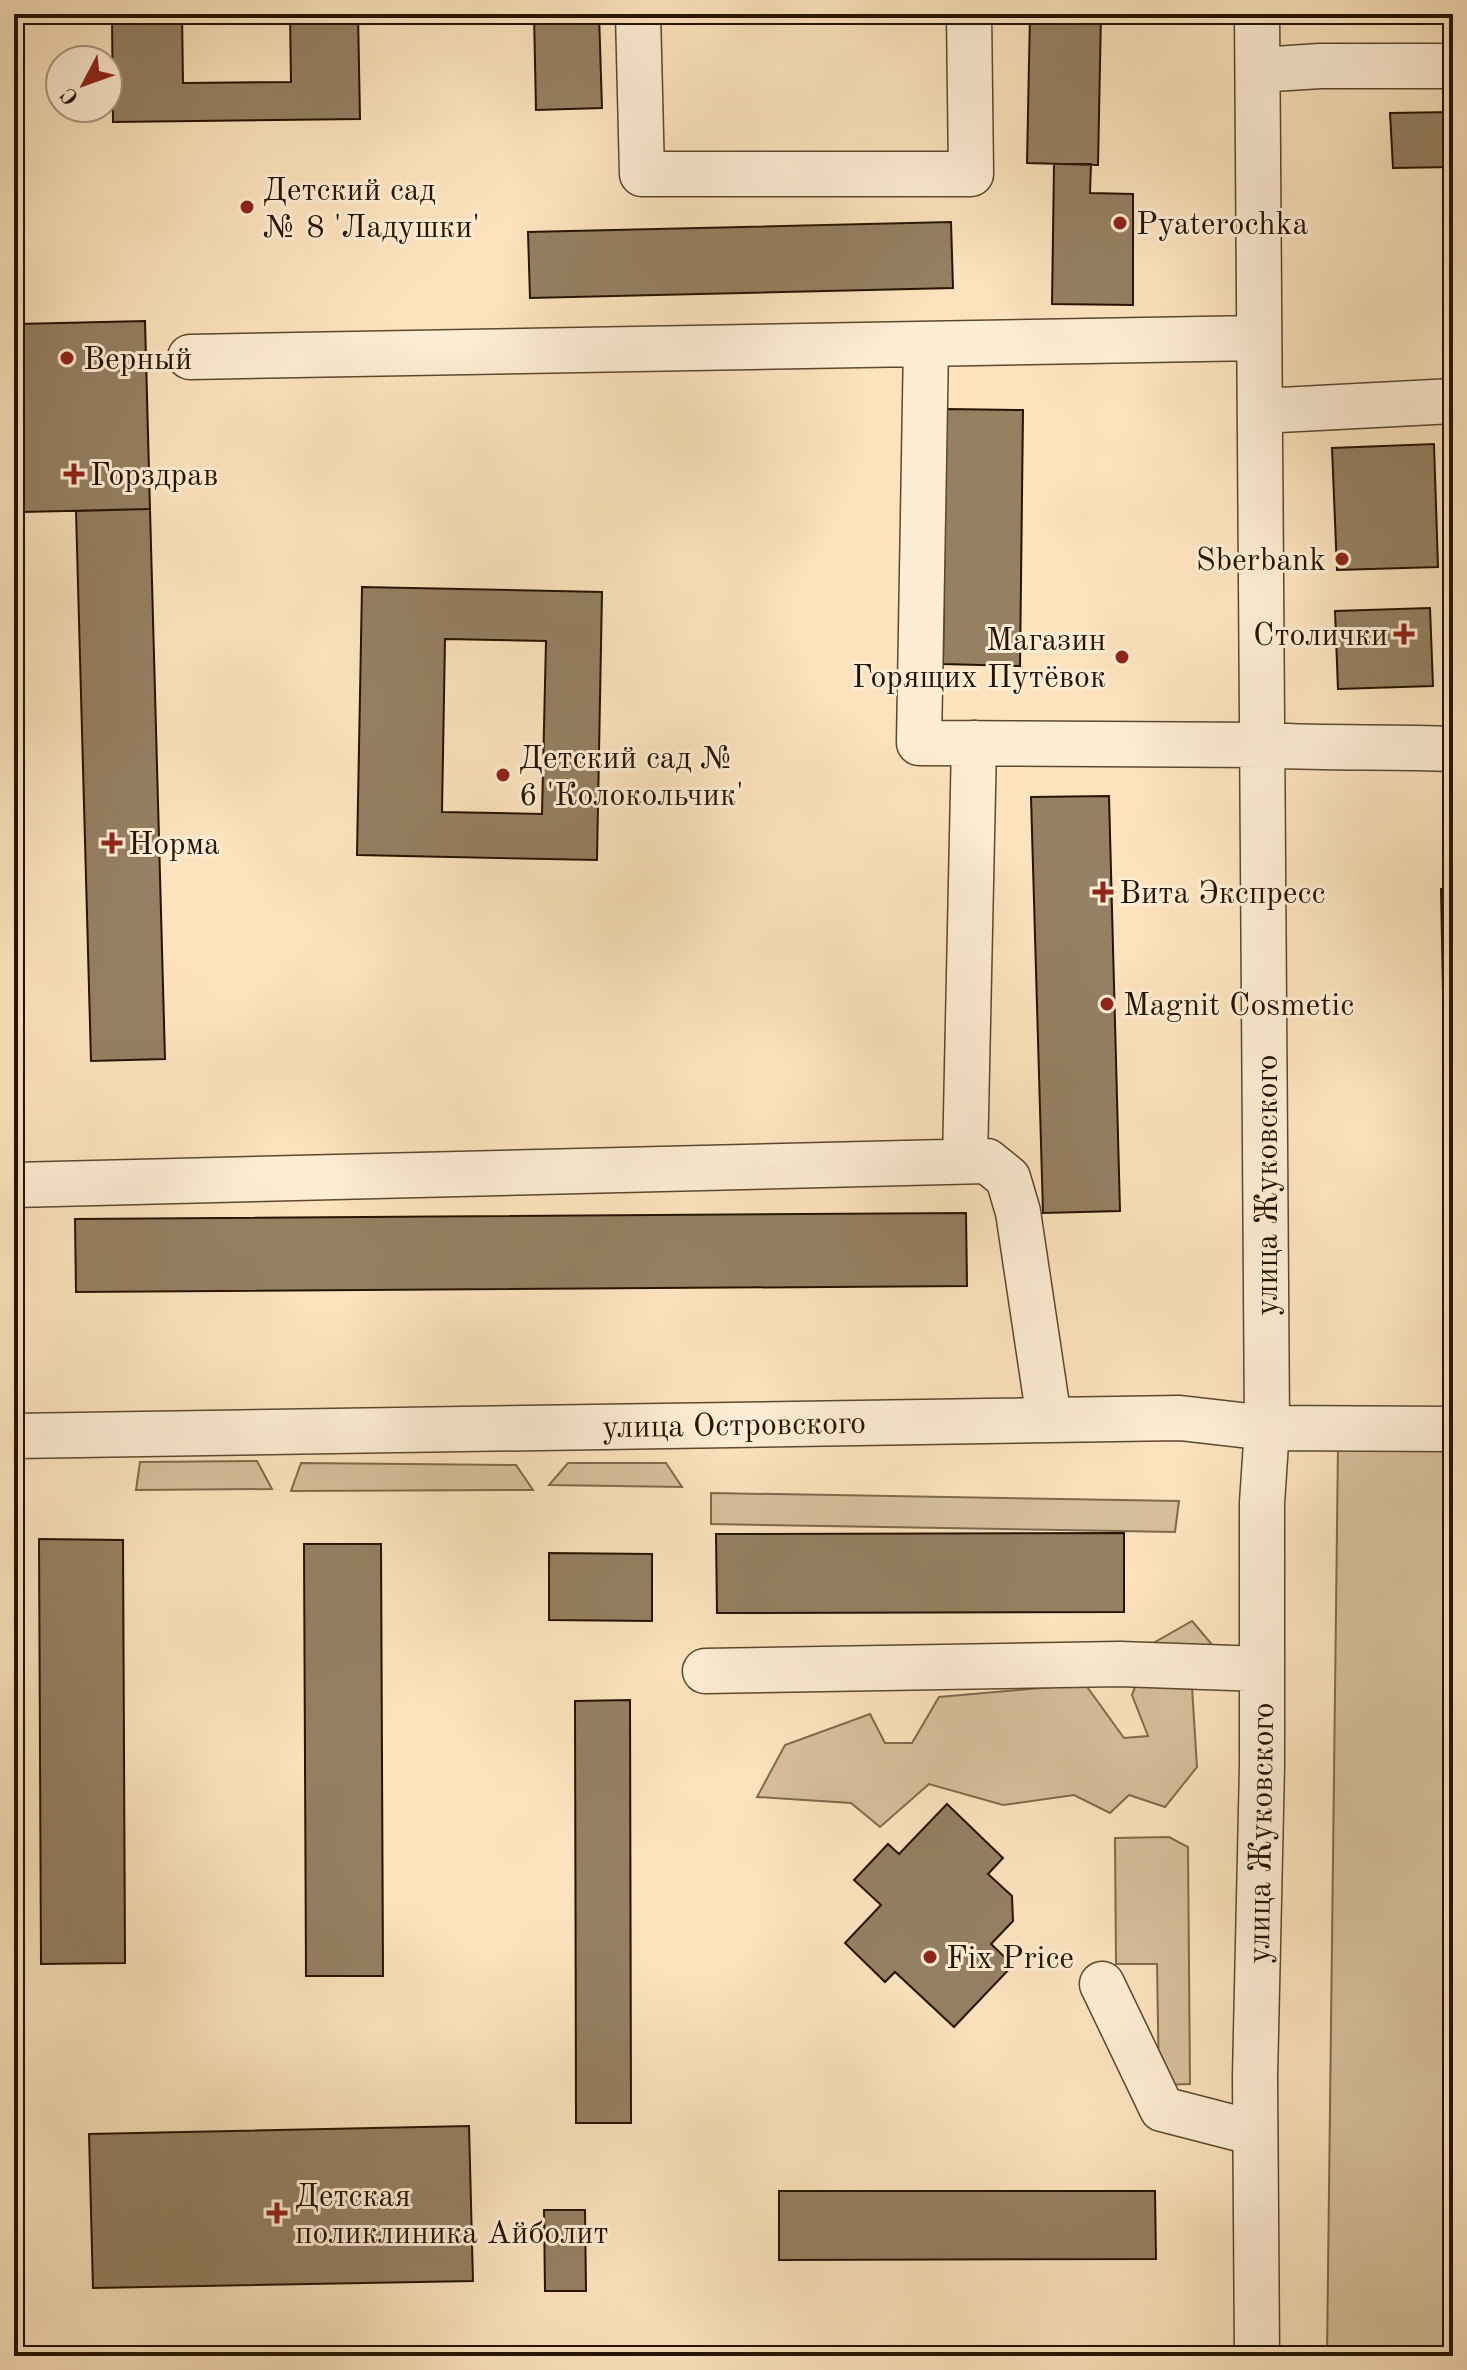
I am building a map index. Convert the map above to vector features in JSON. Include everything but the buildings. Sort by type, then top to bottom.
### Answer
[{"type":"street","points":[[638,14],[642,174],[971,174],[969,14]]},
{"type":"street","name":"улица Жуковского","points":[[1257,14],[1267,1428],[1262,1503],[1255,2133],[1257,2356]]},
{"type":"street","points":[[1258,70],[1320,66],[1453,66]]},
{"type":"street","points":[[190,357],[1259,338]]},
{"type":"street","points":[[926,344],[919,743],[1453,749]]},
{"type":"street","points":[[1260,411],[1453,401]]},
{"type":"street","points":[[965,1161],[974,743]]},
{"type":"street","points":[[14,1185],[987,1161],[1008,1178],[1018,1212],[1049,1419]]},
{"type":"street","name":"улица Островского","points":[[14,1436],[1180,1418],[1267,1428],[1453,1429]]},
{"type":"street","points":[[705,1671],[1120,1664],[1262,1669]]},
{"type":"street","points":[[1102,1984],[1162,2109],[1255,2133]]},
{"type":"shaded area","points":[[1338,1445],[1453,1447],[1453,2356],[1327,2356]]},
{"type":"shaded area","points":[[257,1461],[272,1489],[136,1490],[140,1462]]},
{"type":"shaded area","points":[[301,1463],[516,1465],[533,1490],[291,1491]]},
{"type":"shaded area","points":[[568,1463],[666,1463],[682,1487],[549,1485]]},
{"type":"shaded area","points":[[711,1493],[1179,1501],[1175,1532],[711,1524]]},
{"type":"shaded area","points":[[1192,1621],[1215,1648],[1192,1687],[1197,1767],[1165,1807],[1129,1795],[1110,1813],[1074,1795],[1003,1805],[929,1784],[880,1827],[851,1803],[757,1797],[785,1745],[870,1714],[885,1743],[912,1743],[939,1697],[1085,1684],[1124,1738],[1148,1736],[1132,1695],[1150,1645]]},
{"type":"shaded area","points":[[1169,1837],[1188,1847],[1190,2084],[1159,2085],[1157,1964],[1116,1964],[1115,1838]]},
{"type":"place","name":"Детский сад № 8 'Ладушки'","points":[[247,207]]},
{"type":"place","name":"Pyaterochka","points":[[1120,223]]},
{"type":"place","name":"Верный","points":[[67,358]]},
{"type":"place","name":"Горздрав","points":[[74,474]]},
{"type":"place","name":"Sberbank","points":[[1342,559]]},
{"type":"place","name":"Столички","points":[[1404,634]]},
{"type":"place","name":"Магазин Горящих Путёвок","points":[[1122,657]]},
{"type":"place","name":"Детский сад № 6 'Колокольчик'","points":[[503,775]]},
{"type":"place","name":"Норма","points":[[112,843]]},
{"type":"place","name":"Вита Экспресс","points":[[1103,892]]},
{"type":"place","name":"Magnit Cosmetic","points":[[1107,1004]]},
{"type":"place","name":"Fix Price","points":[[930,1957]]},
{"type":"place","name":"Детская поликлиника Айболит","points":[[277,2213]]}]
